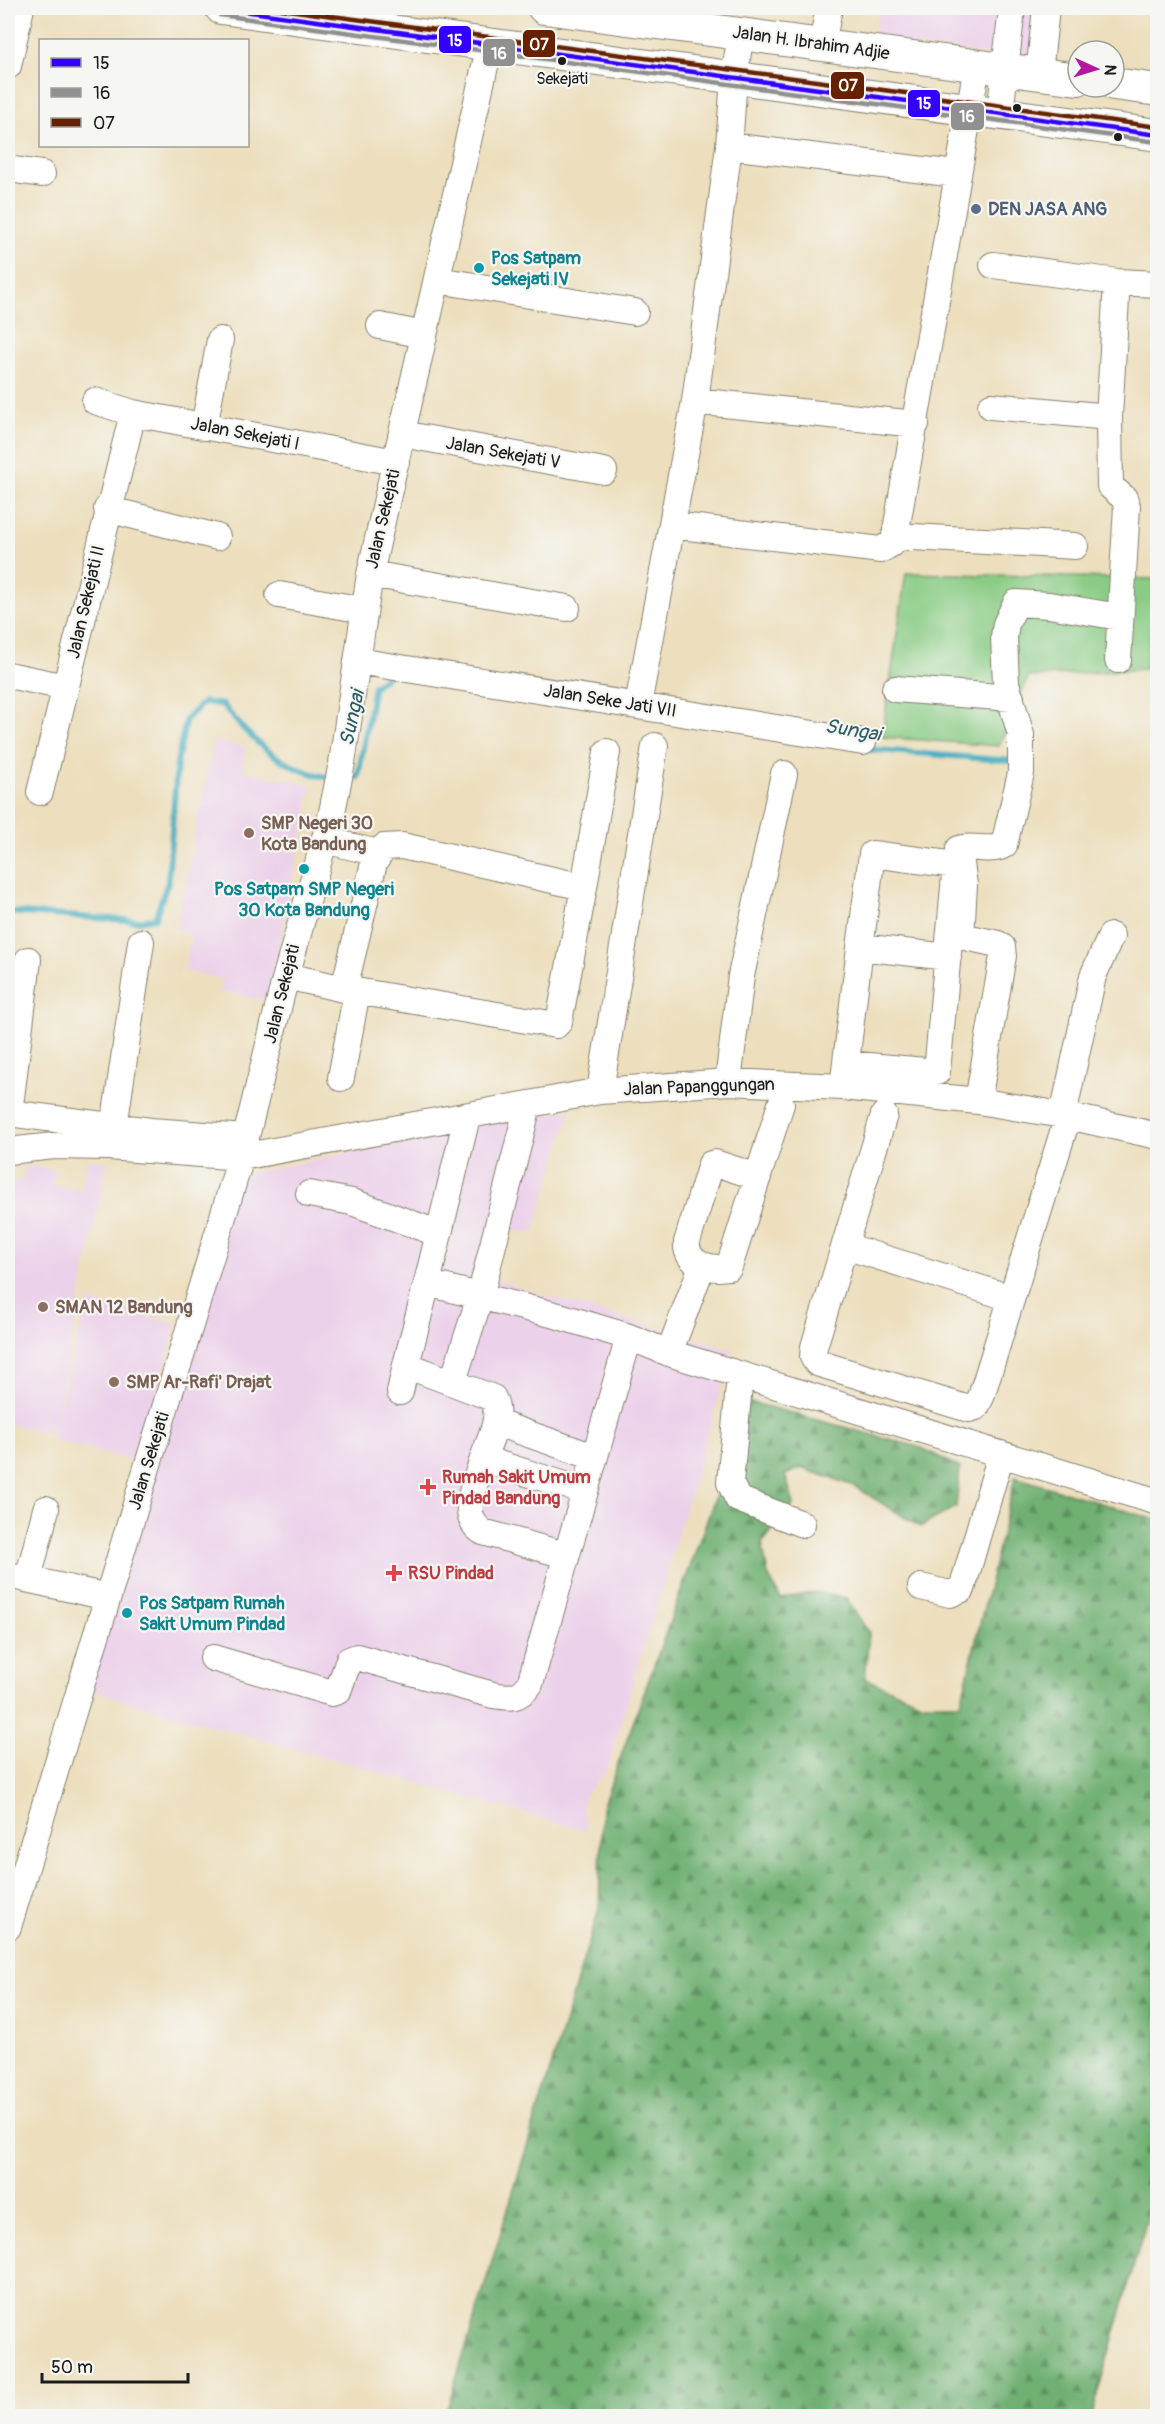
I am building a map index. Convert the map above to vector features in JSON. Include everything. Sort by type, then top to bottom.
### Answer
[{"type":"main road","points":[[221,8],[1158,135]]},
{"type":"main road","name":"Jalan H. Ibrahim Adjie","points":[[544,8],[1066,77]]},
{"type":"main road","points":[[1126,86],[1158,90]]},
{"type":"street","points":[[8,66],[21,8]]},
{"type":"street","points":[[822,45],[829,8]]},
{"type":"street","points":[[672,525],[881,549],[892,545],[916,424],[956,174],[985,112],[991,68],[1012,8]]},
{"type":"street","points":[[1039,74],[1046,8]]},
{"type":"street","points":[[638,705],[695,401],[729,146],[734,78],[741,34]]},
{"type":"street","name":"Jalan Sekejati","points":[[8,1927],[244,1147],[286,976],[324,840],[339,775],[370,574],[490,44]]},
{"type":"street","points":[[729,146],[956,174]]},
{"type":"street","points":[[8,169],[42,174]]},
{"type":"street","points":[[993,265],[1117,282],[1158,284]]},
{"type":"street","points":[[437,280],[635,312]]},
{"type":"street","points":[[1117,282],[1109,417],[1110,486],[1124,498],[1127,506],[1118,660]]},
{"type":"street","points":[[380,326],[424,335]]},
{"type":"street","points":[[204,427],[220,340]]},
{"type":"street","name":"Jalan Sekejati I","points":[[95,401],[133,413],[396,462]]},
{"type":"street","points":[[695,401],[916,424]]},
{"type":"street","points":[[991,406],[1109,417]]},
{"type":"street","name":"Jalan Sekejati II","points":[[40,792],[107,509],[133,413]]},
{"type":"street","name":"Jalan Sekejati V","points":[[402,434],[604,471]]},
{"type":"street","points":[[107,509],[217,537]]},
{"type":"street","points":[[895,536],[1074,546]]},
{"type":"street","points":[[370,574],[567,608]]},
{"type":"street","points":[[279,595],[364,610]]},
{"type":"street","points":[[978,1101],[1003,956],[998,944],[961,936],[964,885],[959,849],[999,848],[1007,840],[1021,773],[1021,735],[1006,682],[1004,637],[1006,624],[1016,603],[1049,605],[1119,617]]},
{"type":"street","name":"Jalan Seke Jati VII","points":[[357,661],[863,742]]},
{"type":"street","points":[[8,675],[66,687]]},
{"type":"street","points":[[895,689],[1011,698]]},
{"type":"street","points":[[600,1091],[655,746]]},
{"type":"street","points":[[286,976],[351,990],[556,1025],[560,1022],[607,752]]},
{"type":"street","points":[[728,1082],[741,976],[784,774]]},
{"type":"street","points":[[324,840],[378,853]]},
{"type":"street","points":[[341,1078],[351,990],[378,853],[384,847],[393,845],[584,886]]},
{"type":"street","points":[[872,854],[956,865],[937,1072],[844,1076],[860,947],[872,854]]},
{"type":"street","points":[[884,1115],[814,1347],[815,1361],[952,1405],[969,1409],[976,1407],[1065,1115],[1093,976],[1111,936]]},
{"type":"street","points":[[114,1127],[141,942]]},
{"type":"street","points":[[860,947],[948,957]]},
{"type":"street","points":[[28,960],[8,1113],[244,1147]]},
{"type":"street","name":"Jalan Papanggungan","points":[[244,1147],[467,1117],[600,1091],[844,1076],[1065,1115],[1158,1136]]},
{"type":"street","points":[[758,1177],[715,1163],[709,1166],[686,1245],[689,1256],[702,1266],[729,1267],[758,1177],[781,1104]]},
{"type":"street","points":[[453,1381],[480,1297],[528,1105]]},
{"type":"street","points":[[400,1392],[467,1117]]},
{"type":"street","points":[[8,1151],[54,1146],[244,1147]]},
{"type":"street","points":[[309,1194],[352,1202],[437,1233]]},
{"type":"street","points":[[845,1246],[1011,1298]]},
{"type":"street","points":[[669,1353],[702,1266]]},
{"type":"street","points":[[427,1283],[629,1337],[669,1353],[1158,1502]]},
{"type":"street","points":[[213,1658],[332,1693],[338,1691],[349,1660],[357,1657],[513,1698],[523,1694],[530,1684],[629,1337]]},
{"type":"street","points":[[406,1365],[493,1398],[496,1404],[496,1423],[468,1512],[474,1527],[483,1532],[565,1555]]},
{"type":"street","points":[[740,1375],[730,1483],[738,1499],[802,1524]]},
{"type":"street","points":[[496,1423],[594,1457]]},
{"type":"street","points":[[921,1587],[950,1594],[962,1589],[1001,1454]]},
{"type":"street","points":[[483,1459],[584,1491]]},
{"type":"street","points":[[46,1509],[18,1577],[108,1597]]},
{"type":"shaded area","points":[[879,8],[1059,8],[1050,63],[874,40]]},
{"type":"shaded area","name":"SMP Negeri 30 Kota Bandung","points":[[214,741],[246,747],[242,771],[312,785],[268,1001],[220,991],[223,979],[184,971],[192,934],[176,930]]},
{"type":"shaded area","name":"RSU Pindad","points":[[571,1109],[534,1233],[506,1229],[490,1277],[535,1293],[733,1350],[607,1770],[583,1798],[582,1805],[587,1831],[115,1698],[85,1687],[237,1176],[476,1126]]},
{"type":"shaded area","points":[[88,1158],[107,1162],[54,1429],[88,1301],[176,1324],[140,1463],[52,1440],[53,1433],[8,1424],[8,1179],[22,1182],[26,1165],[56,1171],[53,1185],[81,1191]]},
{"type":"green space","points":[[906,573],[1157,579],[1157,602],[1145,669],[1028,677],[999,746],[882,737]]},
{"type":"green space","points":[[750,1402],[922,1448],[960,1468],[956,1507],[920,1527],[854,1486],[801,1468],[785,1475],[794,1504],[762,1543],[768,1575],[781,1599],[815,1592],[846,1598],[869,1633],[865,1679],[924,1703],[961,1703],[1015,1477],[1157,1520],[1157,2184],[1091,2416],[445,2416],[599,1909],[602,1808]]},
{"type":"waterway","name":"Sungai","points":[[346,779],[358,777],[374,686],[390,674]]},
{"type":"waterway","name":"Sungai","points":[[8,912],[139,921],[155,918],[168,882],[177,763],[186,719],[204,702],[223,705],[245,731],[284,762],[316,775],[333,778]]},
{"type":"waterway","name":"Sungai","points":[[865,749],[1014,761]]},
{"type":"transit line","name":"15","points":[[221,8],[1158,135]]},
{"type":"transit line","name":"07","points":[[273,8],[1158,127]]},
{"type":"transit line","name":"16","points":[[220,15],[1157,142]]},
{"type":"place","name":"Sekejati","points":[[562,61]]},
{"type":"place","name":"DEN JASA ANG","points":[[976,209]]},
{"type":"place","name":"Pos Satpam Sekejati IV","points":[[479,268]]},
{"type":"place","name":"SMP Negeri 30 Kota Bandung","points":[[249,833]]},
{"type":"place","name":"Pos Satpam SMP Negeri 30 Kota Bandung","points":[[304,869]]},
{"type":"place","name":"SMAN 12 Bandung","points":[[43,1307]]},
{"type":"place","name":"SMP Ar-Rafi' Drajat","points":[[114,1382]]},
{"type":"place","name":"Rumah Sakit Umum Pindad Bandung","points":[[428,1487]]},
{"type":"place","name":"RSU Pindad","points":[[394,1573]]},
{"type":"place","name":"Pos Satpam Rumah Sakit Umum Pindad","points":[[127,1613]]}]
